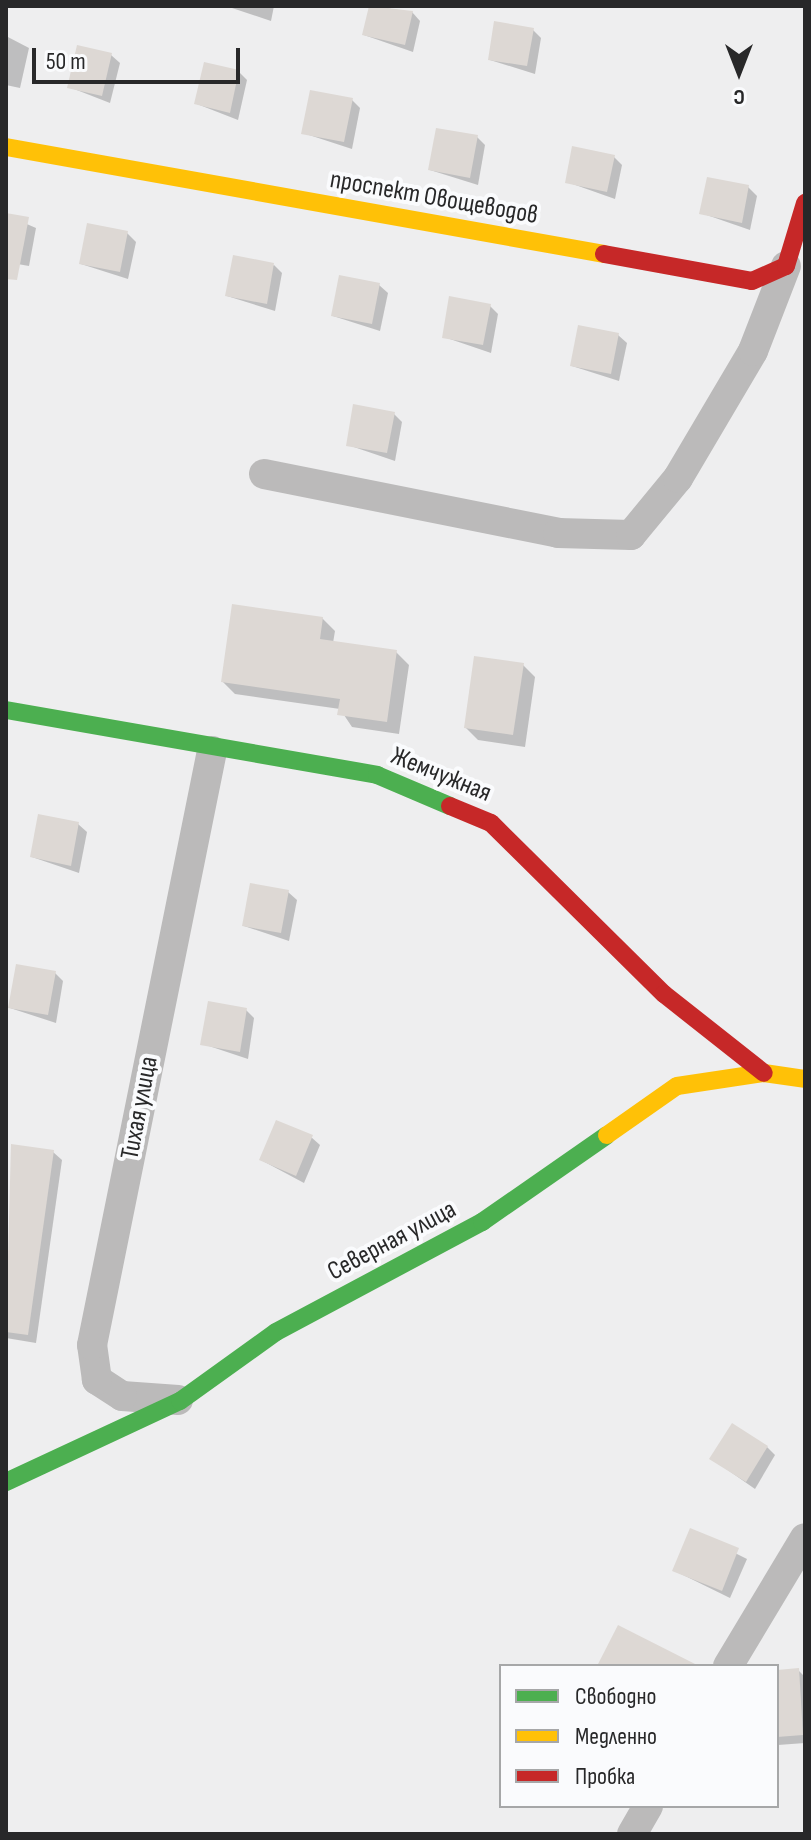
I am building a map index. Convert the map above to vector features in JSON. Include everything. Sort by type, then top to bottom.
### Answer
[{"type":"street","name":"проспект Овощеводов","points":[[6,147],[752,281],[786,266]]},
{"type":"street","points":[[264,474],[558,533],[631,535],[678,478],[753,351],[786,266],[805,203]]},
{"type":"street","name":"Жемчужная","points":[[6,710],[212,751],[377,775],[491,823],[664,994],[764,1073]]},
{"type":"street","name":"Тихая улица","points":[[180,1401],[122,1396],[97,1380],[92,1345],[212,751]]},
{"type":"street","name":"Северная улица","points":[[6,1482],[180,1401],[276,1332],[496,1213],[677,1086],[764,1073],[805,1079]]},
{"type":"street","points":[[729,1664],[805,1538]]},
{"type":"street","points":[[632,1834],[647,1808]]},
{"type":"building","points":[[369,6],[413,11],[405,45],[362,35]]},
{"type":"building","points":[[494,21],[534,28],[527,66],[488,60]]},
{"type":"building","points":[[77,45],[112,53],[102,96],[67,88]]},
{"type":"building","points":[[204,62],[239,70],[230,113],[194,104]]},
{"type":"building","points":[[310,90],[353,98],[344,142],[301,134]]},
{"type":"building","points":[[436,128],[478,135],[470,178],[428,170]]},
{"type":"building","points":[[572,146],[615,155],[607,192],[565,183]]},
{"type":"building","points":[[707,177],[749,185],[742,223],[699,214]]},
{"type":"building","points":[[6,213],[29,217],[17,280],[6,279]]},
{"type":"building","points":[[87,223],[128,231],[120,272],[79,264]]},
{"type":"building","points":[[233,255],[274,263],[267,304],[225,296]]},
{"type":"building","points":[[339,275],[380,283],[372,324],[331,316]]},
{"type":"building","points":[[449,296],[491,304],[483,345],[442,338]]},
{"type":"building","points":[[578,325],[619,333],[611,374],[570,366]]},
{"type":"building","points":[[353,404],[395,412],[387,453],[346,446]]},
{"type":"building","points":[[232,604],[323,617],[320,639],[397,650],[387,722],[337,715],[340,699],[221,682]]},
{"type":"building","points":[[474,656],[524,663],[513,735],[464,728]]},
{"type":"building","points":[[38,814],[79,822],[71,866],[30,857]]},
{"type":"building","points":[[250,883],[289,890],[281,933],[242,926]]},
{"type":"building","points":[[16,964],[56,971],[48,1015],[8,1008]]},
{"type":"building","points":[[208,1001],[247,1008],[240,1052],[200,1045]]},
{"type":"building","points":[[276,1120],[313,1135],[296,1176],[259,1160]]},
{"type":"building","points":[[11,1144],[54,1150],[28,1335],[6,1332]]},
{"type":"building","points":[[732,1423],[768,1446],[746,1482],[709,1459]]},
{"type":"building","points":[[690,1528],[739,1548],[722,1591],[672,1571]]},
{"type":"building","points":[[618,1625],[695,1664],[598,1664]]},
{"type":"building","points":[[799,1668],[803,1735],[779,1737],[779,1670]]},
{"type":"traffic: fast","points":[[6,710],[377,775],[450,806]]},
{"type":"traffic: fast","points":[[6,1482],[180,1401],[276,1332],[482,1222],[607,1135]]},
{"type":"traffic: slow","points":[[6,147],[604,254]]},
{"type":"traffic: slow","points":[[607,1135],[677,1086],[764,1073],[805,1079]]},
{"type":"traffic: jam","points":[[604,254],[752,281],[786,266],[805,203]]},
{"type":"traffic: jam","points":[[450,806],[491,823],[664,994],[764,1073]]}]
